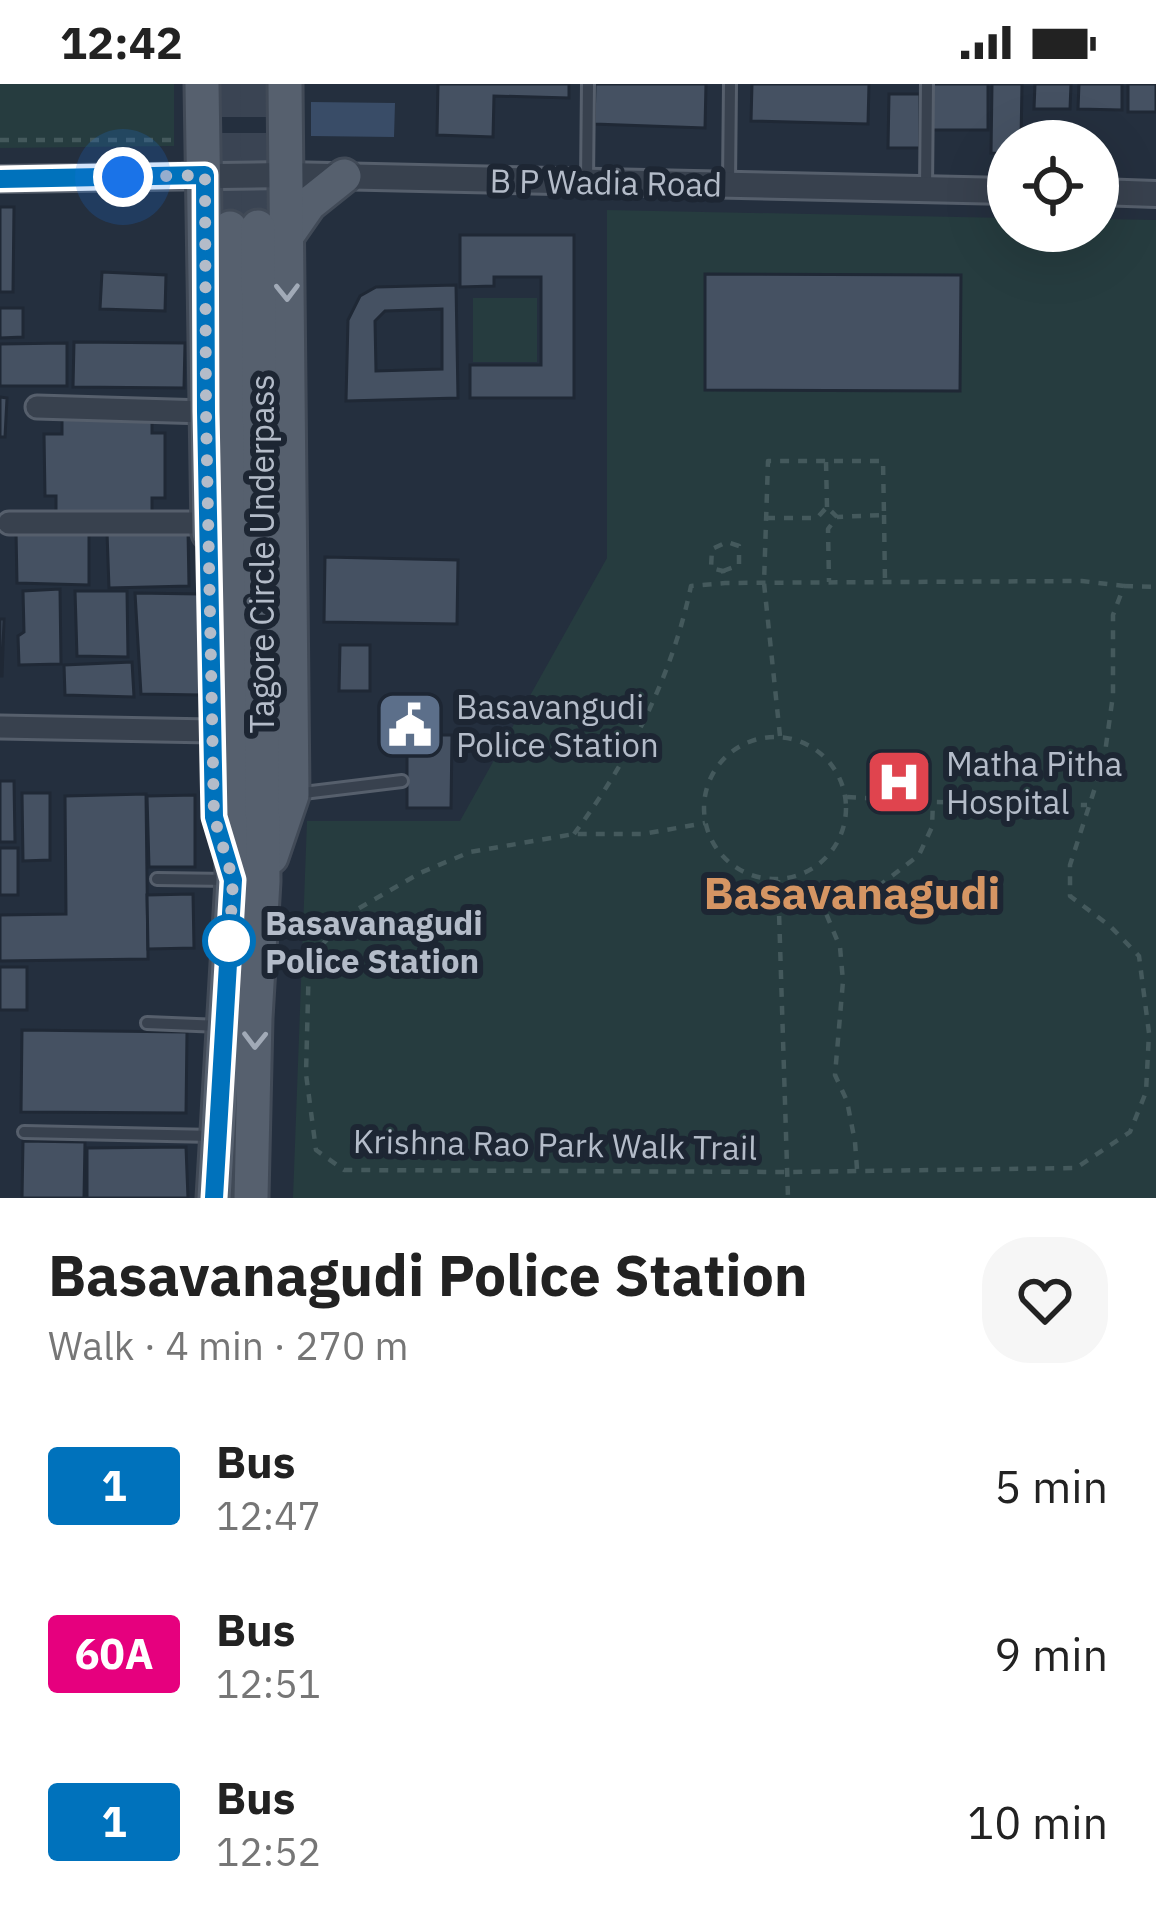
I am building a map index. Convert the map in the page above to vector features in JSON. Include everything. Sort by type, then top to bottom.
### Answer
[{"type":"main road","points":[[202,84],[214,817],[248,880],[255,1018],[251,1198]]},
{"type":"main road","points":[[214,1198],[224,1026],[248,880],[292,795],[258,231],[285,175],[285,84]]},
{"type":"main road","points":[[258,231],[308,204],[344,176]]},
{"type":"main road","name":"Tagore Circle Underpass","points":[[248,880],[258,231]]},
{"type":"street","name":"B P Wadia Road","points":[[0,179],[285,175],[987,190]]},
{"type":"street","points":[[1119,193],[1156,194]]},
{"type":"street","points":[[37,406],[206,412]]},
{"type":"street","points":[[9,523],[209,523]]},
{"type":"street","points":[[0,727],[212,730]]},
{"type":"lane","points":[[586,182],[588,84]]},
{"type":"lane","points":[[729,184],[730,84]]},
{"type":"lane","points":[[926,189],[927,84]]},
{"type":"lane","points":[[292,795],[402,781]]},
{"type":"lane","points":[[157,879],[248,880]]},
{"type":"lane","points":[[148,1024],[224,1026]]},
{"type":"lane","points":[[24,1132],[218,1136]]},
{"type":"path","points":[[0,140],[203,140]]},
{"type":"path","points":[[780,736],[764,583],[768,461],[883,461],[886,582]]},
{"type":"path","points":[[817,518],[827,507],[826,461]]},
{"type":"path","points":[[827,507],[837,517],[884,515]]},
{"type":"path","points":[[829,582],[828,529],[837,517]]},
{"type":"path","points":[[766,518],[817,518],[828,529]]},
{"type":"path","points":[[727,542],[740,547],[740,565],[723,572],[711,568],[712,549],[727,542]]},
{"type":"path","points":[[723,572],[725,583]]},
{"type":"path","points":[[574,834],[630,750],[667,669],[692,586],[1082,581],[1156,587]]},
{"type":"path","name":"Krishna Rao Park Walk Trail","points":[[705,824],[644,834],[574,834],[470,852],[420,873],[356,910],[309,958],[306,1074],[316,1150],[344,1170],[1076,1168],[1130,1132],[1146,1092],[1149,1033],[1139,956],[1110,926],[1070,896],[1070,865],[1104,760],[1113,695],[1113,615],[1124,586]]},
{"type":"path","points":[[780,736],[803,742],[824,755],[839,774],[847,796],[846,821],[838,843],[823,862],[802,874],[778,879],[754,876],[732,864],[715,846],[705,824],[704,801],[709,780],[737,747],[780,736]]},
{"type":"path","points":[[847,796],[1088,805]]},
{"type":"path","points":[[857,1170],[847,1101],[835,1075],[842,1013],[840,946],[825,911],[862,899],[919,855],[932,827],[933,802]]},
{"type":"path","name":"Krishna Rao Park Walk Trail","points":[[778,879],[788,1198]]},
{"type":"green space","points":[[0,84],[174,84],[174,146],[0,148]]},
{"type":"green space","points":[[607,210],[987,218],[987,252],[1119,252],[1119,219],[1156,220],[1156,1198],[293,1198],[307,821],[460,821],[607,558]]},
{"type":"green space","points":[[473,298],[537,298],[537,362],[473,362]]},
{"type":"water","points":[[311,102],[395,103],[394,137],[311,136]]},
{"type":"building","points":[[438,84],[569,84],[569,98],[494,96],[493,137],[437,135]]},
{"type":"building","points":[[595,84],[706,84],[705,128],[594,124]]},
{"type":"building","points":[[752,84],[869,84],[868,124],[751,121]]},
{"type":"building","points":[[929,84],[988,84],[987,130],[929,130]]},
{"type":"building","points":[[992,84],[1022,84],[1021,120],[991,120]]},
{"type":"building","points":[[1035,84],[1071,84],[1070,109],[1034,109]]},
{"type":"building","points":[[1079,84],[1122,84],[1122,110],[1078,109]]},
{"type":"building","points":[[1128,84],[1156,84],[1156,112],[1128,112]]},
{"type":"building","points":[[889,94],[920,94],[920,148],[888,148]]},
{"type":"building","points":[[0,207],[14,207],[13,292],[0,292]]},
{"type":"building","points":[[460,235],[574,235],[574,398],[470,398],[470,365],[541,365],[541,277],[494,277],[494,286],[460,287]]},
{"type":"building","points":[[102,272],[166,275],[165,311],[100,309]]},
{"type":"building","points":[[705,274],[961,275],[960,391],[705,390]]},
{"type":"building","points":[[456,285],[458,398],[346,401],[348,320],[360,296],[376,287]],"holes":[[[442,309],[442,369],[376,371],[375,321],[385,311]]]},
{"type":"building","points":[[0,308],[23,308],[23,337],[0,338]]},
{"type":"building","points":[[74,342],[185,343],[184,388],[73,387]]},
{"type":"building","points":[[67,343],[67,386],[0,386],[0,344]]},
{"type":"building","points":[[0,397],[7,398],[5,437],[0,437]]},
{"type":"building","points":[[62,415],[152,415],[152,433],[165,433],[165,498],[152,498],[152,519],[56,519],[56,496],[45,496],[44,434],[62,434]]},
{"type":"building","points":[[188,530],[189,586],[109,588],[107,532]]},
{"type":"building","points":[[16,531],[89,532],[89,585],[17,583]]},
{"type":"building","points":[[325,557],[458,560],[457,624],[324,622]]},
{"type":"building","points":[[60,589],[61,664],[19,665],[23,591]]},
{"type":"building","points":[[75,591],[127,591],[128,657],[77,656]]},
{"type":"building","points":[[135,593],[200,594],[202,695],[141,694]]},
{"type":"building","points":[[0,619],[4,619],[2,676],[0,676]]},
{"type":"building","points":[[340,645],[370,645],[370,691],[339,691]]},
{"type":"building","points":[[132,662],[134,697],[65,695],[64,665]]},
{"type":"building","points":[[407,735],[452,735],[451,808],[407,808]]},
{"type":"building","points":[[890,776],[916,777],[915,796],[889,796]]},
{"type":"building","points":[[0,781],[14,781],[15,842],[0,842]]},
{"type":"building","points":[[22,793],[50,793],[50,860],[23,861]]},
{"type":"building","points":[[146,794],[148,959],[0,961],[0,915],[66,914],[65,796]]},
{"type":"building","points":[[195,795],[195,867],[149,867],[147,796]]},
{"type":"building","points":[[0,848],[18,848],[18,895],[0,895]]},
{"type":"building","points":[[193,894],[194,948],[148,949],[147,895]]},
{"type":"building","points":[[0,967],[27,967],[27,1010],[0,1010]]},
{"type":"building","points":[[22,1030],[187,1032],[186,1113],[21,1112]]},
{"type":"building","points":[[23,1141],[85,1142],[84,1198],[22,1198]]},
{"type":"building","points":[[186,1147],[188,1198],[87,1198],[87,1148]]},
{"type":"tunnel","points":[[229,84],[230,228]]},
{"type":"tunnel","points":[[257,84],[258,227]]},
{"type":"bus line","name":"1","points":[[0,179],[205,175],[214,817],[233,880],[214,1198]]},
{"type":"place","name":"Basavangudi Police Station","points":[[410,725]]},
{"type":"place","name":"Matha Pitha Hospital","points":[[899,782]]},
{"type":"place","name":"Basavanagudi Police Station","points":[[229,941]]},
{"type":"district","name":"Basavanagudi","points":[[852,892]]},
{"type":"route","points":[[123,177],[205,175],[214,817],[233,880],[229,952],[229,941]]}]
